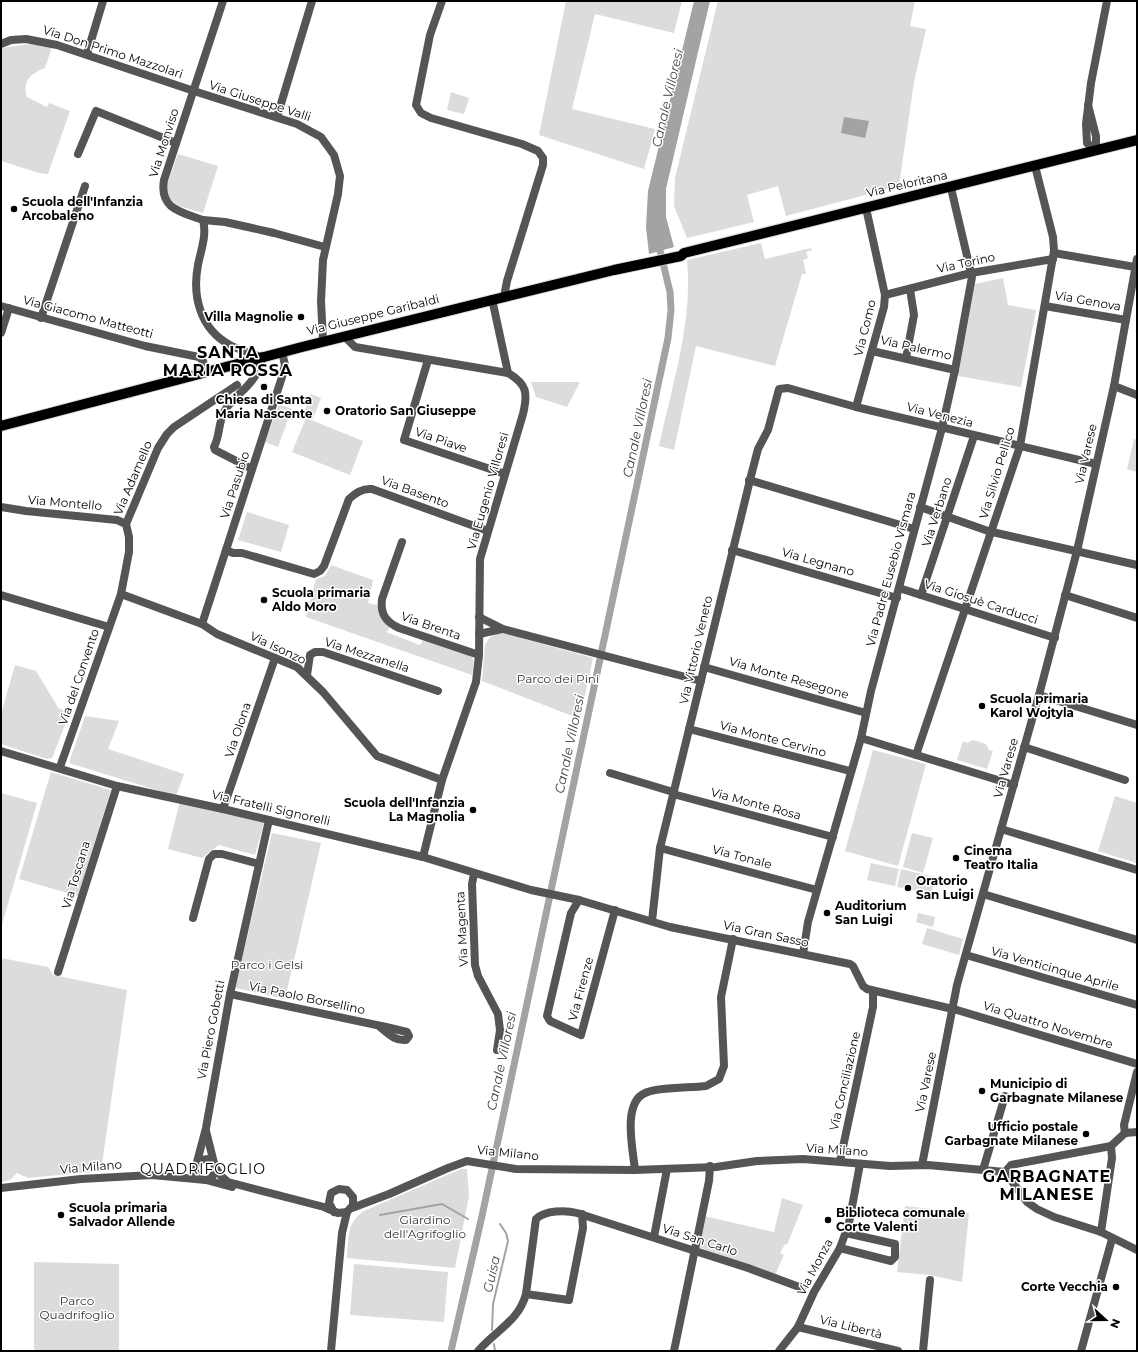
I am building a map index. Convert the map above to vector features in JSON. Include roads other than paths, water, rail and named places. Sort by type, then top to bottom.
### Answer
[{"type":"main road","name":"Via Peloritana","points":[[648,262],[680,252],[684,253],[951,188],[1137,140]]},
{"type":"main road","name":"Via Giuseppe Garibaldi","points":[[1,426],[322,341],[648,262]]},
{"type":"street","points":[[86,54],[103,1]]},
{"type":"street","name":"Via Monviso","points":[[223,1],[164,180],[163,194],[168,204],[173,208],[203,220],[263,230],[325,247]]},
{"type":"street","points":[[277,117],[312,1]]},
{"type":"street","points":[[442,1],[430,35],[416,105],[418,111],[431,118],[522,144],[538,152],[543,158],[543,165],[507,281],[504,296]]},
{"type":"street","points":[[1096,150],[1089,146],[1085,136],[1088,105],[1106,1]]},
{"type":"street","name":"Via Don Primo Mazzolari","points":[[1,44],[11,40],[40,40],[86,54],[193,91]]},
{"type":"street","name":"Via Giuseppe Valli","points":[[193,91],[302,126],[314,132],[327,143],[336,159],[340,176],[339,188],[325,247],[321,272],[320,301],[322,341]]},
{"type":"street","points":[[78,154],[96,111],[176,143]]},
{"type":"street","name":"Via Silvio Pellico","points":[[916,755],[1020,446],[1053,256],[1053,237],[1035,166]]},
{"type":"street","points":[[41,318],[85,186]]},
{"type":"street","name":"Via Padre Eusebio Vismara","points":[[803,954],[808,922],[861,738],[866,713],[914,529],[942,428],[955,370],[971,273],[951,188]]},
{"type":"street","name":"Via Como","points":[[856,407],[884,307],[885,295],[866,208]]},
{"type":"street","points":[[203,220],[204,236],[195,283],[196,295],[202,312],[213,331],[222,340],[232,346],[262,357],[253,380],[237,395],[224,412],[218,429],[219,438],[214,447],[215,450],[252,469]]},
{"type":"street","name":"Via Torino","points":[[885,295],[971,273],[1053,256],[1135,267]]},
{"type":"street","name":"Via Varese","points":[[922,1165],[952,1009],[1055,638],[1076,551],[1114,386],[1137,259]]},
{"type":"street","points":[[906,358],[914,315],[910,289]]},
{"type":"street","points":[[344,336],[355,347],[508,373],[492,300]]},
{"type":"street","name":"Via Genova","points":[[1045,306],[1126,320]]},
{"type":"street","points":[[1,333],[5,307]]},
{"type":"street","name":"Via Giacomo Matteotti","points":[[5,307],[145,346],[199,357],[203,360],[206,371]]},
{"type":"street","name":"Via Palermo","points":[[872,350],[955,370]]},
{"type":"street","name":"Via Pasubio","points":[[202,624],[282,377],[285,365],[282,352]]},
{"type":"street","name":"Via Piave","points":[[428,360],[404,440],[505,474]]},
{"type":"street","name":"Via Eugenio Villoresi","points":[[423,857],[442,780],[476,682],[479,655],[480,559],[526,400],[523,386],[518,379],[508,373]]},
{"type":"street","name":"Via Adamello","points":[[121,594],[129,552],[129,537],[126,524],[158,448],[167,434],[237,385]]},
{"type":"street","points":[[1114,386],[1137,395]]},
{"type":"street","name":"Via Venezia","points":[[779,389],[788,388],[856,407],[1096,464]]},
{"type":"street","name":"Via Vittorio Veneto","points":[[652,921],[660,848],[673,793],[758,449],[768,430],[779,389]]},
{"type":"street","name":"Via Verbano","points":[[922,595],[974,436]]},
{"type":"street","points":[[750,480],[914,529]]},
{"type":"street","name":"Via Basento","points":[[227,548],[233,553],[242,553],[314,574],[320,571],[324,566],[348,499],[366,488],[488,531]]},
{"type":"street","name":"Via Montello","points":[[1,507],[117,520],[126,524]]},
{"type":"street","points":[[920,507],[991,532],[1137,565]]},
{"type":"street","name":"Via Brenta","points":[[402,542],[382,599],[381,607],[386,619],[392,625],[399,628],[479,655]]},
{"type":"street","name":"Via Legnano","points":[[732,550],[896,598]]},
{"type":"street","name":"Via Giosuè Carducci","points":[[899,588],[1055,638]]},
{"type":"street","name":"Via Isonzo","points":[[121,594],[202,624],[217,634],[297,667],[307,675],[341,712],[377,756],[442,780]]},
{"type":"street","name":"Via del Convento","points":[[60,767],[121,594]]},
{"type":"street","points":[[1,595],[109,626]]},
{"type":"street","points":[[1065,595],[1137,618]]},
{"type":"street","points":[[479,617],[503,629],[701,681]]},
{"type":"street","points":[[479,634],[503,629]]},
{"type":"street","name":"Via Mezzanella","points":[[307,675],[310,655],[314,652],[323,652],[438,691]]},
{"type":"street","name":"Via Olona","points":[[222,809],[275,658]]},
{"type":"street","name":"Via Monte Resegone","points":[[704,666],[866,713]]},
{"type":"street","points":[[1039,695],[1137,725]]},
{"type":"street","name":"Via Monte Cervino","points":[[689,729],[850,772]]},
{"type":"street","points":[[861,738],[1014,785]]},
{"type":"street","points":[[1024,747],[1125,780]]},
{"type":"street","name":"Via Fratelli Signorelli","points":[[1,751],[60,767],[117,786],[222,809],[423,857],[474,874],[563,896]]},
{"type":"street","name":"Via Monte Rosa","points":[[610,773],[673,793],[832,837]]},
{"type":"street","name":"Via Toscana","points":[[58,972],[117,786]]},
{"type":"street","name":"Via Piero Gobetti","points":[[197,1162],[206,1128],[230,994],[269,820]]},
{"type":"street","points":[[1001,829],[1137,870]]},
{"type":"street","name":"Via Tonale","points":[[660,848],[817,890]]},
{"type":"street","points":[[194,918],[209,859],[214,854],[222,854],[259,864]]},
{"type":"street","name":"Via Magenta","points":[[474,874],[472,884],[475,965],[478,976],[498,1014],[500,1030],[497,1050]]},
{"type":"street","points":[[983,894],[1137,940]]},
{"type":"street","name":"Via Gran Sasso","points":[[563,896],[670,927],[852,964],[863,986],[873,991],[952,1009]]},
{"type":"street","name":"Via Firenze","points":[[578,900],[571,913],[548,1016],[550,1021],[581,1035],[615,910]]},
{"type":"street","points":[[635,1170],[631,1118],[632,1109],[639,1097],[649,1091],[706,1086],[714,1083],[722,1073],[724,1057],[721,1004],[733,939]]},
{"type":"street","name":"Via Venticinque Aprile","points":[[966,955],[1137,1005]]},
{"type":"street","name":"Via Conciliazione","points":[[840,1161],[874,1007],[873,991]]},
{"type":"street","name":"Via Paolo Borsellino","points":[[230,994],[380,1026]]},
{"type":"street","name":"Via Conciliazione","points":[[874,1007],[883,994]]},
{"type":"street","name":"Via Quattro Novembre","points":[[952,1009],[1137,1064]]},
{"type":"street","points":[[1125,1134],[1124,1124],[1137,1072]]},
{"type":"street","points":[[983,1170],[1005,1096]]},
{"type":"street","name":"Via Piero Gobetti","points":[[206,1128],[214,1165]]},
{"type":"street","points":[[1137,1132],[1125,1134],[1111,1146],[1011,1165],[1005,1172],[1027,1202],[1037,1209],[1054,1217],[1101,1232],[1112,1239],[1137,1250]]},
{"type":"street","points":[[1101,1232],[1112,1158],[1111,1146]]},
{"type":"street","points":[[206,1159],[214,1165],[212,1177],[204,1180],[195,1173],[194,1167],[197,1162],[206,1159]]},
{"type":"street","name":"Via Milano","points":[[1,1188],[125,1176],[152,1175],[183,1177],[251,1189],[343,1211],[456,1164],[468,1162],[480,1162],[509,1168],[635,1170],[781,1160],[840,1161],[890,1166],[922,1165],[1005,1172]]},
{"type":"street","name":"Via Monza","points":[[779,1351],[798,1327],[814,1292],[840,1248],[846,1233],[860,1164]]},
{"type":"street","name":"Via Milano","points":[[214,1165],[225,1180],[251,1189]]},
{"type":"street","points":[[674,1351],[709,1181],[710,1166]]},
{"type":"street","points":[[654,1238],[667,1169]]},
{"type":"street","name":"Via Milano","points":[[183,1177],[195,1173]]},
{"type":"street","points":[[331,1351],[343,1211],[354,1201],[352,1194],[347,1190],[339,1189],[333,1191],[330,1196],[330,1206],[343,1211]]},
{"type":"street","name":"Via Milano","points":[[352,1194],[359,1198],[378,1197]]},
{"type":"street","name":"Via Milano","points":[[297,1200],[318,1201],[330,1196]]},
{"type":"street","name":"Via San Carlo","points":[[478,1351],[513,1319],[521,1308],[526,1294],[525,1291],[536,1219],[543,1213],[572,1212],[586,1216],[748,1268],[802,1288]]},
{"type":"street","points":[[526,1294],[570,1300],[586,1216]]},
{"type":"street","points":[[840,1248],[891,1260],[895,1257],[895,1244],[846,1233]]},
{"type":"street","points":[[1081,1351],[1112,1239]]},
{"type":"street","points":[[923,1351],[930,1280]]},
{"type":"street","name":"Via Libertà","points":[[798,1327],[873,1348],[898,1351]]},
{"type":"waterway","name":"Canale Villoresi","points":[[451,1351],[482,1216],[668,338],[671,310],[670,292],[658,242]]},
{"type":"waterway","name":"Guisa","points":[[380,1215],[442,1204],[468,1219]]},
{"type":"waterway","name":"Guisa","points":[[492,1330],[493,1304],[508,1241],[506,1233],[500,1224]]},
{"type":"waterway","name":"Guisa","points":[[494,1344],[495,1351]]},
{"type":"place","name":"Scuola dell'Infanzia Arcobaleno","points":[[14,209]]},
{"type":"place","name":"Villa Magnolie","points":[[301,317]]},
{"type":"place","name":"Chiesa di Santa Maria Nascente","points":[[264,387]]},
{"type":"place","name":"Oratorio San Giuseppe","points":[[327,411]]},
{"type":"place","name":"Scuola primaria Aldo Moro","points":[[264,600]]},
{"type":"place","name":"Scuola primaria Karol Wojtyla","points":[[982,706]]},
{"type":"place","name":"Scuola dell'Infanzia La Magnolia","points":[[473,810]]},
{"type":"place","name":"Cinema Teatro Italia","points":[[956,858]]},
{"type":"place","name":"Oratorio San Luigi","points":[[908,888]]},
{"type":"place","name":"Auditorium San Luigi","points":[[827,913]]},
{"type":"place","name":"Municipio di Garbagnate Milanese","points":[[982,1091]]},
{"type":"place","name":"Ufficio postale Garbagnate Milanese","points":[[1086,1134]]},
{"type":"place","name":"Scuola primaria Salvador Allende","points":[[61,1215]]},
{"type":"place","name":"Biblioteca comunale Corte Valenti","points":[[828,1220]]},
{"type":"place","name":"Corte Vecchia","points":[[1116,1287]]},
{"type":"district","name":"SANTA MARIA ROSSA","points":[[228,361]]},
{"type":"district","name":"QUADRIFOGLIO","points":[[203,1169]]},
{"type":"district","name":"GARBAGNATE MILANESE","points":[[1047,1185]]},
{"type":"park label","name":"Parco dei Pini","points":[[558,679]]},
{"type":"park label","name":"Parco i Gelsi","points":[[267,965]]},
{"type":"park label","name":"Giardino dell'Agrifoglio","points":[[425,1227]]},
{"type":"park label","name":"Parco Quadrifoglio","points":[[77,1308]]}]
